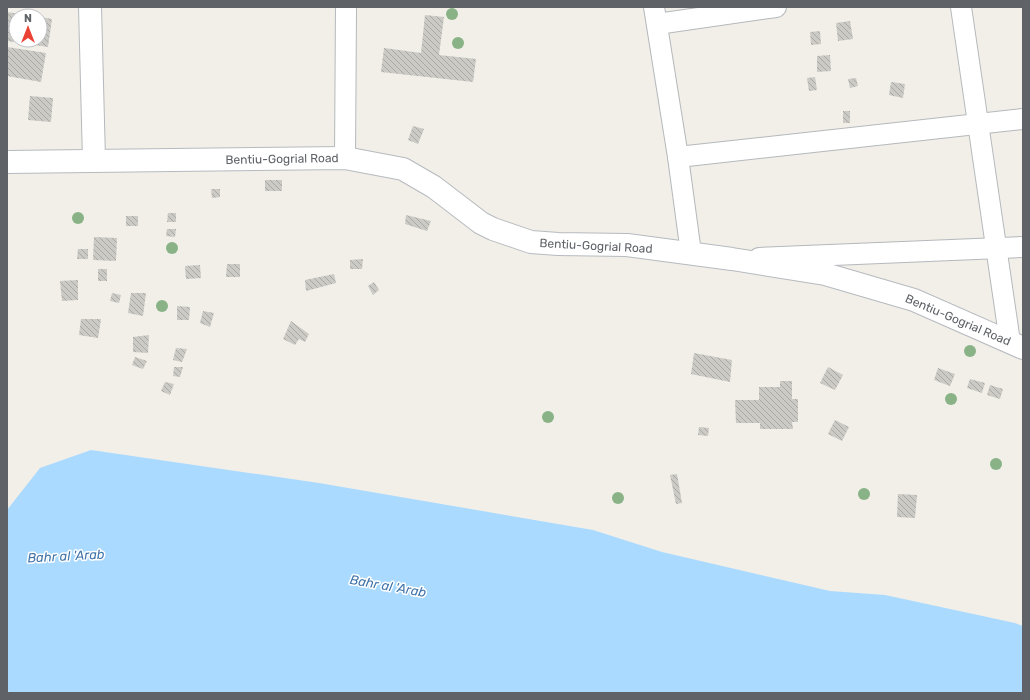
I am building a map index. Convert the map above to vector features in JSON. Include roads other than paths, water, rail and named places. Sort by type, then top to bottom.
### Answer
[{"type":"main road","points":[[90,7],[94,160]]},
{"type":"main road","name":"Bentiu-Gogrial Road","points":[[7,162],[345,158],[404,169],[434,187],[481,223],[493,229],[531,242],[628,245],[732,259],[826,274],[914,300],[1016,345]]},
{"type":"street","points":[[345,158],[346,7]]},
{"type":"street","points":[[691,253],[656,16],[776,7]]},
{"type":"street","points":[[961,7],[996,248],[1016,345]]},
{"type":"street","points":[[678,157],[1023,119]]},
{"type":"street","points":[[732,259],[1023,247]]},
{"type":"water","name":"Bahr al 'Arab","points":[[91,450],[319,483],[593,530],[662,552],[830,591],[885,595],[1015,623],[1023,626],[1023,693],[9,693],[7,687],[7,510],[40,468]]}]
